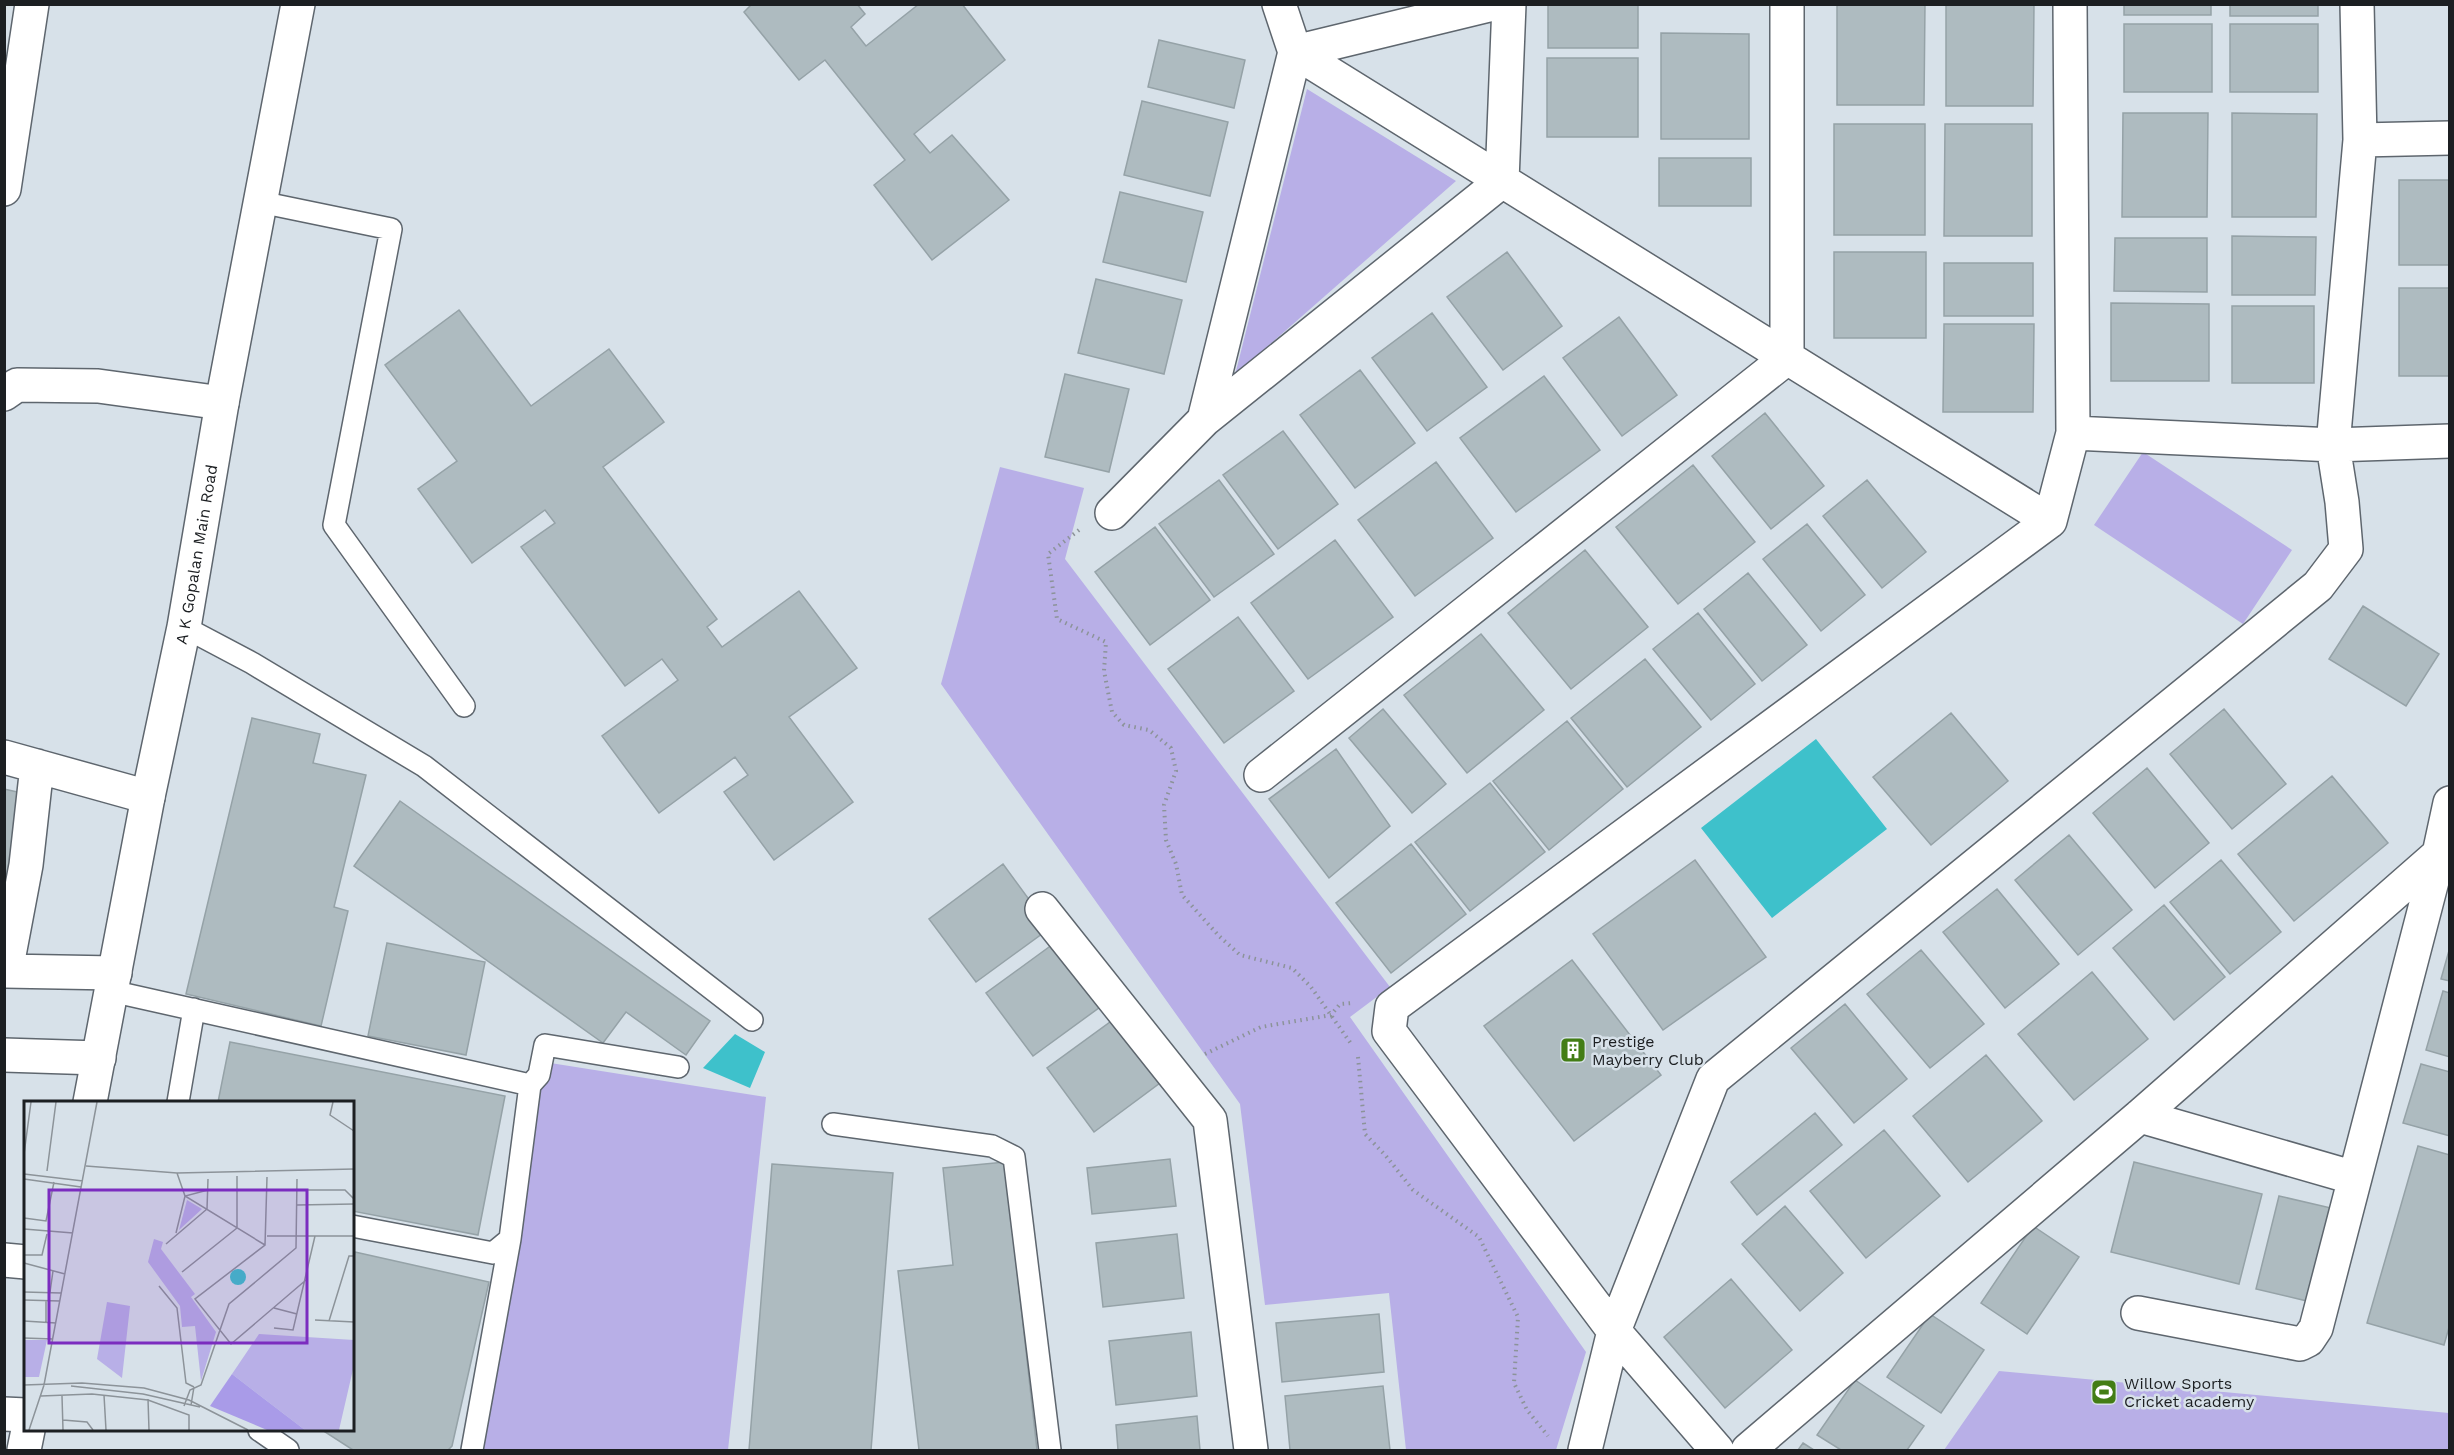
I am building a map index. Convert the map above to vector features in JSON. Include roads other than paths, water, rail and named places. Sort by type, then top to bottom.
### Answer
[{"type":"street","points":[[4,189],[32,4]]},
{"type":"street","name":"A K Gopalan Main Road","points":[[90,1101],[148,797],[184,627],[222,403],[298,4]]},
{"type":"street","points":[[1203,420],[1295,52],[1279,4]]},
{"type":"street","points":[[1295,52],[1493,4]]},
{"type":"street","points":[[1112,513],[1203,420],[1502,181],[1509,4]]},
{"type":"street","points":[[1786,4],[1787,358]]},
{"type":"street","points":[[1717,1450],[1614,1331],[1389,1031],[1392,1007],[2050,521],[2073,434],[2070,4]]},
{"type":"street","points":[[1585,1450],[1614,1331],[1713,1079],[2318,586],[2346,549],[2342,502],[2333,445],[2360,140],[2357,4]]},
{"type":"street","points":[[1295,52],[2050,521]]},
{"type":"street","points":[[2360,140],[2450,138]]},
{"type":"street","points":[[1262,775],[1787,358]]},
{"type":"street","points":[[4,394],[16,386],[98,386],[222,403]]},
{"type":"street","points":[[2073,434],[2333,445],[2450,441]]},
{"type":"street","points":[[4,757],[148,797]]},
{"type":"street","points":[[37,766],[26,865],[5,971],[113,982]]},
{"type":"street","points":[[2138,1313],[2300,1344],[2308,1340],[2316,1328],[2439,854],[2450,803]]},
{"type":"street","points":[[1748,1450],[2140,1116],[2439,854]]},
{"type":"street","points":[[1042,909],[1210,1120],[1251,1450]]},
{"type":"street","points":[[4,1055],[99,1058]]},
{"type":"street","points":[[2140,1116],[2355,1178]]},
{"type":"street","points":[[4,1260],[24,1262]]},
{"type":"street","points":[[4,1414],[24,1415]]},
{"type":"street","points":[[24,1450],[28,1431]]},
{"type":"lane","points":[[260,202],[391,229],[334,525],[464,706]]},
{"type":"lane","points":[[184,627],[252,663],[424,766],[752,1020]]},
{"type":"lane","points":[[113,982],[194,1010],[530,1085]]},
{"type":"lane","points":[[178,1101],[194,1010]]},
{"type":"lane","points":[[472,1450],[510,1239],[530,1085],[539,1076],[545,1045],[678,1067]]},
{"type":"lane","points":[[833,1124],[992,1146],[1014,1157],[1050,1450]]},
{"type":"lane","points":[[354,1226],[493,1253],[510,1239]]},
{"type":"lane","points":[[260,1431],[288,1450]]},
{"type":"water","points":[[1816,739],[1887,829],[1772,918],[1701,828]]},
{"type":"water","points":[[735,1034],[765,1052],[750,1088],[703,1068]]},
{"type":"place","name":"Prestige Mayberry Club","points":[[1573,1050]]},
{"type":"place","name":"Willow Sports Cricket academy","points":[[2104,1392]]}]
